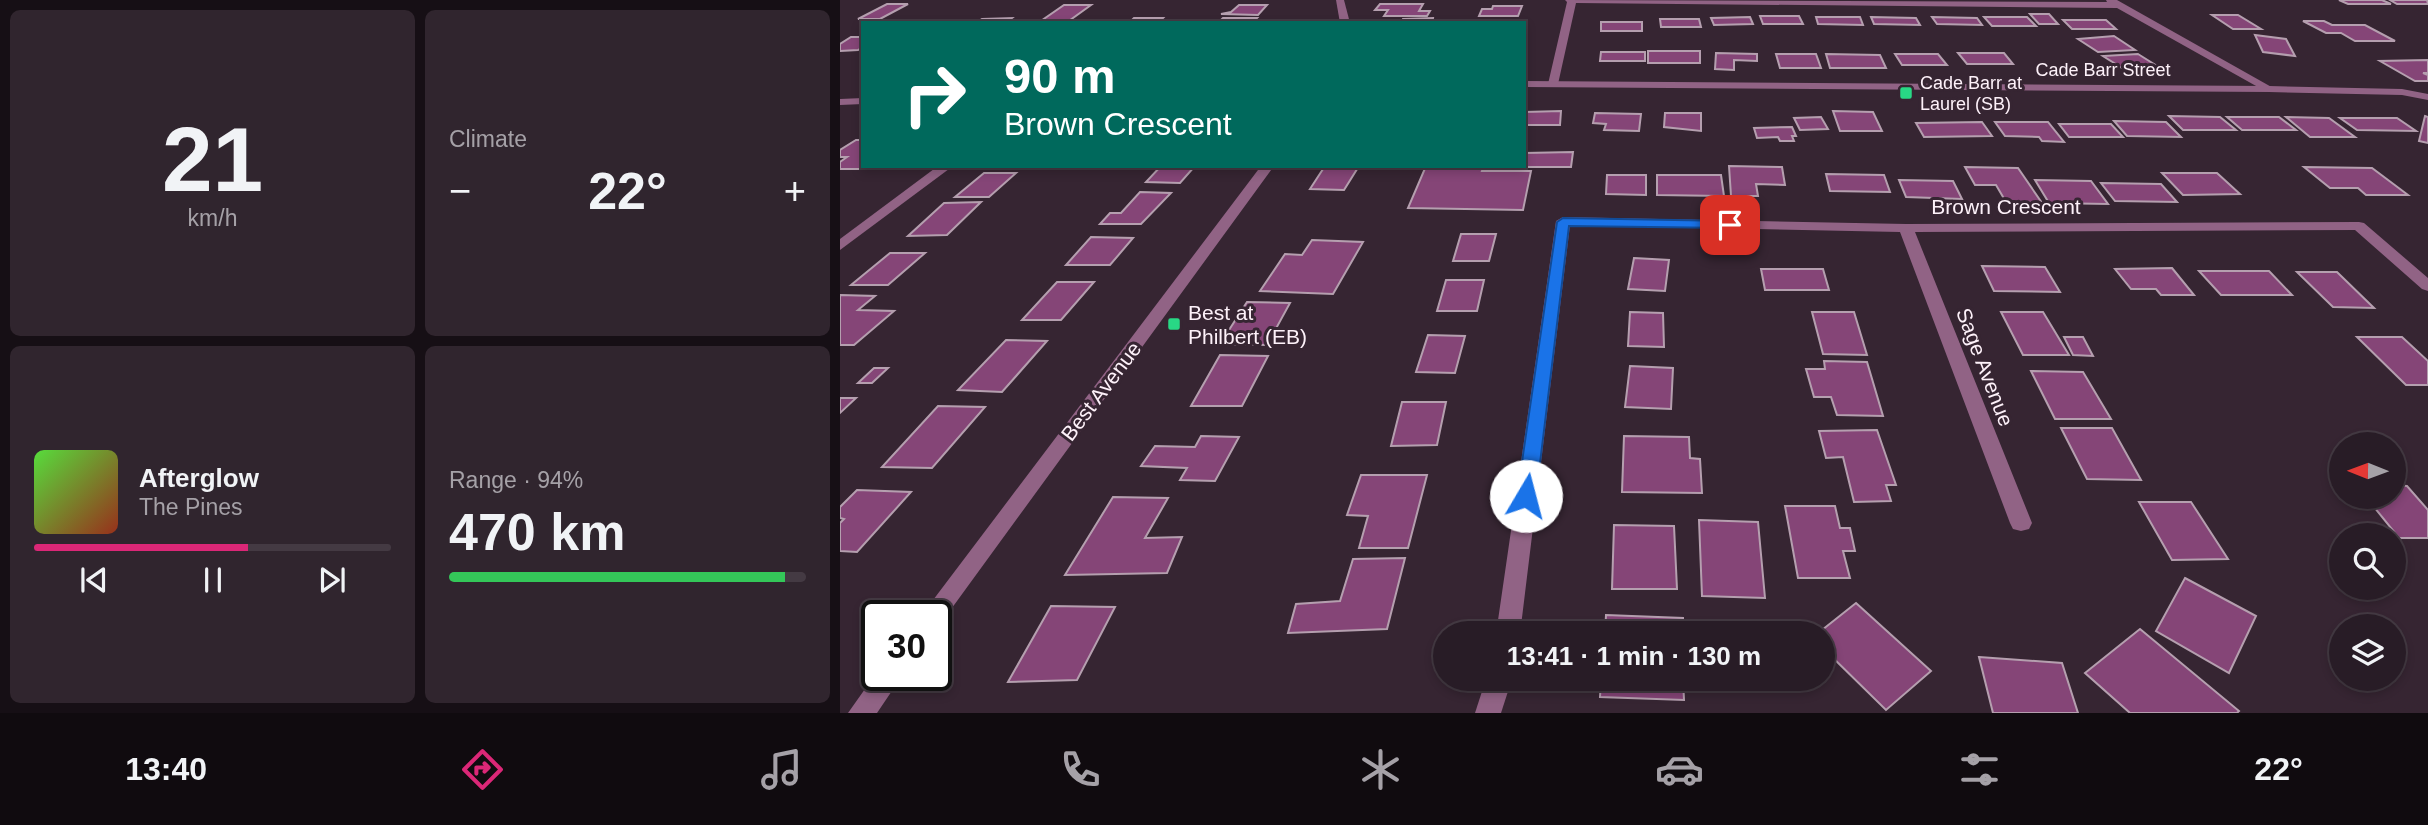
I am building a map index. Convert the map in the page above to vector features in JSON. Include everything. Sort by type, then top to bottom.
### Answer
[{"type":"street","points":[[1340,0],[1345,21]]},
{"type":"street","points":[[1553,83],[1570,1],[1880,1],[2115,3],[2269,89]]},
{"type":"street","name":"Cade Barr Street","points":[[1526,83],[2269,89],[2402,92],[2428,97]]},
{"type":"street","points":[[840,103],[861,101]]},
{"type":"street","points":[[840,246],[944,168]]},
{"type":"street","name":"Best Avenue","points":[[945,600],[1267,168]]},
{"type":"street","name":"Brown Crescent","points":[[1510,621],[1563,222],[1906,228],[2358,226],[2428,286]]},
{"type":"street","name":"Sage Avenue","points":[[1906,228],[2021,523]]},
{"type":"street","points":[[861,713],[878,691]]},
{"type":"street","points":[[1488,713],[1495,691]]},
{"type":"building","points":[[2339,0],[2382,0],[2391,4],[2348,4]]},
{"type":"building","points":[[2390,0],[2427,0],[2428,4],[2397,4]]},
{"type":"building","points":[[887,4],[908,4],[880,19],[858,19]]},
{"type":"building","points":[[1380,4],[1423,4],[1419,11],[1430,11],[1427,16],[1384,16],[1388,10],[1375,10]]},
{"type":"building","points":[[1064,5],[1091,5],[1069,21],[1041,21]]},
{"type":"building","points":[[1239,5],[1267,5],[1258,15],[1221,14],[1231,12]]},
{"type":"building","points":[[1493,6],[1522,6],[1518,16],[1479,16],[1482,9],[1492,9]]},
{"type":"building","points":[[2030,14],[2049,14],[2058,24],[2039,24]]},
{"type":"building","points":[[2212,15],[2238,15],[2261,29],[2233,29]]},
{"type":"building","points":[[1760,16],[1799,16],[1803,24],[1763,24]]},
{"type":"building","points":[[1750,17],[1753,24],[1714,25],[1711,18]]},
{"type":"building","points":[[1816,17],[1860,17],[1863,25],[1818,24]]},
{"type":"building","points":[[1871,17],[1916,18],[1920,25],[1874,24]]},
{"type":"building","points":[[1932,17],[1977,18],[1982,25],[1937,24]]},
{"type":"building","points":[[1984,17],[2027,17],[2036,26],[1992,26]]},
{"type":"building","points":[[1012,18],[1008,21],[979,21]]},
{"type":"building","points":[[1134,18],[1163,18],[1160,21],[1131,21]]},
{"type":"building","points":[[1223,18],[1257,18],[1254,21],[1220,21]]},
{"type":"building","points":[[1433,18],[1432,21],[1402,21]]},
{"type":"building","points":[[1660,19],[1699,19],[1701,27],[1661,27]]},
{"type":"building","points":[[2063,20],[2106,20],[2116,29],[2072,29]]},
{"type":"building","points":[[2303,21],[2324,21],[2332,25],[2365,25],[2395,41],[2355,41],[2341,33],[2326,33]]},
{"type":"building","points":[[1601,22],[1642,22],[1642,31],[1601,31]]},
{"type":"building","points":[[2255,35],[2286,39],[2295,56],[2263,52]]},
{"type":"building","points":[[2114,36],[2135,50],[2098,52],[2078,39]]},
{"type":"building","points":[[851,37],[861,37],[861,48],[858,50],[840,51],[840,44]]},
{"type":"building","points":[[1648,51],[1700,51],[1700,63],[1648,63]]},
{"type":"building","points":[[1601,52],[1645,52],[1645,61],[1600,61]]},
{"type":"building","points":[[1716,53],[1757,54],[1757,61],[1734,60],[1734,70],[1715,69]]},
{"type":"building","points":[[1958,53],[2004,53],[2013,64],[1967,64]]},
{"type":"building","points":[[1776,54],[1816,54],[1821,68],[1780,68]]},
{"type":"building","points":[[1826,54],[1880,55],[1886,68],[1830,68]]},
{"type":"building","points":[[1895,54],[1938,54],[1947,65],[1902,65]]},
{"type":"building","points":[[2138,54],[2157,66],[2122,68],[2103,56]]},
{"type":"building","points":[[2428,60],[2428,73],[2423,73],[2428,75],[2428,81],[2415,81],[2380,61]]},
{"type":"building","points":[[1561,111],[1560,125],[1526,125],[1526,112]]},
{"type":"building","points":[[1833,111],[1873,112],[1882,131],[1840,131]]},
{"type":"building","points":[[1595,113],[1641,114],[1639,131],[1604,130],[1606,124],[1593,123]]},
{"type":"building","points":[[1665,113],[1701,113],[1701,131],[1664,127]]},
{"type":"building","points":[[2169,116],[2220,117],[2236,130],[2183,130]]},
{"type":"building","points":[[2425,116],[2428,117],[2428,143],[2419,141]]},
{"type":"building","points":[[1821,117],[1828,129],[1800,130],[1794,118]]},
{"type":"building","points":[[2227,117],[2279,117],[2296,130],[2242,130]]},
{"type":"building","points":[[2286,117],[2329,118],[2355,137],[2310,137]]},
{"type":"building","points":[[2340,118],[2397,118],[2416,131],[2357,130]]},
{"type":"building","points":[[2114,121],[2166,122],[2181,137],[2127,136]]},
{"type":"building","points":[[1982,122],[1992,136],[1924,137],[1916,123]]},
{"type":"building","points":[[1995,122],[2048,122],[2064,142],[2042,141],[2039,137],[2005,136]]},
{"type":"building","points":[[2059,124],[2111,124],[2123,137],[2069,137]]},
{"type":"building","points":[[1792,127],[1796,136],[1792,136],[1794,141],[1780,141],[1778,137],[1757,138],[1754,128]]},
{"type":"building","points":[[856,140],[861,140],[861,168],[868,168],[840,169],[840,162],[847,157],[840,157],[840,150]]},
{"type":"building","points":[[1573,152],[1571,167],[1526,167],[1526,153]]},
{"type":"building","points":[[1729,166],[1782,167],[1785,185],[1756,184],[1758,196],[1731,196]]},
{"type":"building","points":[[1965,167],[2018,168],[2042,203],[2006,202],[1996,185],[1975,185]]},
{"type":"building","points":[[2304,167],[2372,168],[2408,195],[2366,195],[2358,188],[2330,188]]},
{"type":"building","points":[[1159,168],[1193,168],[1180,183],[1146,182]]},
{"type":"building","points":[[1324,168],[1358,168],[1344,190],[1310,189]]},
{"type":"building","points":[[1425,168],[1531,171],[1523,210],[1408,208]]},
{"type":"building","points":[[984,173],[1016,173],[989,197],[955,197]]},
{"type":"building","points":[[2162,173],[2217,173],[2240,194],[2183,195]]},
{"type":"building","points":[[1826,174],[1884,175],[1890,192],[1830,191]]},
{"type":"building","points":[[1607,175],[1646,175],[1646,195],[1606,194]]},
{"type":"building","points":[[1657,175],[1721,175],[1724,196],[1657,195]]},
{"type":"building","points":[[1899,180],[1953,181],[1962,199],[1906,197]]},
{"type":"building","points":[[2035,180],[2091,181],[2108,204],[2049,203]]},
{"type":"building","points":[[2101,183],[2161,184],[2177,202],[2115,201]]},
{"type":"building","points":[[1140,192],[1171,193],[1141,224],[1100,224],[1110,213],[1121,213]]},
{"type":"building","points":[[981,202],[947,235],[908,236],[944,203]]},
{"type":"building","points":[[1461,234],[1496,234],[1489,261],[1453,261]]},
{"type":"building","points":[[1091,237],[1133,238],[1110,265],[1066,265]]},
{"type":"building","points":[[1312,240],[1363,242],[1333,294],[1260,291],[1285,254],[1302,255]]},
{"type":"building","points":[[890,253],[925,253],[888,285],[851,285]]},
{"type":"building","points":[[1634,258],[1669,260],[1665,291],[1628,289]]},
{"type":"building","points":[[1982,266],[2045,267],[2060,292],[1994,291]]},
{"type":"building","points":[[2172,268],[2194,295],[2161,295],[2156,289],[2131,289],[2115,269]]},
{"type":"building","points":[[1761,269],[1823,269],[1829,290],[1765,290]]},
{"type":"building","points":[[2199,271],[2269,271],[2292,295],[2221,295]]},
{"type":"building","points":[[2297,272],[2337,272],[2374,308],[2333,307]]},
{"type":"building","points":[[1446,280],[1484,280],[1477,311],[1437,311]]},
{"type":"building","points":[[1057,282],[1094,282],[1061,320],[1022,320]]},
{"type":"building","points":[[840,295],[875,296],[858,310],[894,311],[854,345],[840,345]]},
{"type":"building","points":[[1247,302],[1290,303],[1267,345],[1220,344]]},
{"type":"building","points":[[1630,312],[1663,313],[1664,347],[1628,346]]},
{"type":"building","points":[[1812,312],[1854,312],[1867,355],[1823,354]]},
{"type":"building","points":[[2001,312],[2043,312],[2069,355],[2023,355]]},
{"type":"building","points":[[1428,335],[1465,336],[1455,373],[1416,372]]},
{"type":"building","points":[[2064,337],[2083,337],[2093,356],[2073,355]]},
{"type":"building","points":[[2357,337],[2402,337],[2428,361],[2428,385],[2406,385]]},
{"type":"building","points":[[1006,340],[1047,341],[1002,392],[958,390]]},
{"type":"building","points":[[1220,355],[1268,356],[1242,406],[1191,406]]},
{"type":"building","points":[[1824,361],[1867,362],[1883,416],[1837,415],[1831,397],[1814,397],[1806,369],[1825,369]]},
{"type":"building","points":[[1630,366],[1673,368],[1671,409],[1625,407]]},
{"type":"building","points":[[874,368],[888,368],[872,383],[858,383]]},
{"type":"building","points":[[2031,371],[2083,372],[2111,419],[2055,419]]},
{"type":"building","points":[[840,398],[856,398],[840,413]]},
{"type":"building","points":[[1402,402],[1446,402],[1437,445],[1391,446]]},
{"type":"building","points":[[938,406],[985,407],[932,468],[882,467]]},
{"type":"building","points":[[2061,428],[2112,428],[2141,480],[2087,479]]},
{"type":"building","points":[[1877,430],[1896,485],[1886,485],[1891,501],[1854,502],[1843,457],[1826,458],[1819,431]]},
{"type":"building","points":[[1201,436],[1239,437],[1215,481],[1180,480],[1187,468],[1141,466],[1155,446],[1195,447]]},
{"type":"building","points":[[1624,436],[1689,437],[1690,458],[1700,459],[1702,493],[1622,492]]},
{"type":"building","points":[[1361,475],[1427,475],[1408,548],[1359,548],[1368,516],[1347,515]]},
{"type":"building","points":[[2407,486],[2428,510],[2428,538],[2406,538],[2406,523],[2387,523],[2376,509],[2406,509]]},
{"type":"building","points":[[857,490],[911,492],[857,552],[840,551],[840,523],[844,519],[840,518],[840,507]]},
{"type":"building","points":[[1113,497],[1168,498],[1145,538],[1182,537],[1167,573],[1065,575]]},
{"type":"building","points":[[2139,502],[2191,502],[2228,559],[2172,560]]},
{"type":"building","points":[[1785,506],[1835,506],[1840,528],[1850,528],[1855,551],[1843,551],[1850,578],[1798,578]]},
{"type":"building","points":[[1699,520],[1758,522],[1765,598],[1702,596]]},
{"type":"building","points":[[1614,525],[1674,526],[1677,589],[1612,589]]},
{"type":"building","points":[[1405,558],[1387,629],[1288,633],[1296,604],[1340,601],[1353,559]]},
{"type":"building","points":[[2185,578],[2256,616],[2229,673],[2156,631]]},
{"type":"building","points":[[1856,603],[1931,671],[1886,710],[1835,660],[1833,621]]},
{"type":"building","points":[[1051,606],[1115,607],[1077,680],[1008,682]]},
{"type":"building","points":[[1606,615],[1683,618],[1683,621],[1606,621]]},
{"type":"building","points":[[2140,629],[2239,711],[2130,713],[2085,673]]},
{"type":"building","points":[[1979,657],[2062,663],[2078,713],[1993,713]]},
{"type":"building","points":[[1600,691],[1684,691],[1684,700],[1600,697]]},
{"type":"place","name":"Cade Barr at Laurel (SB)","points":[[1906,93]]},
{"type":"place","name":"Best at Philbert (EB)","points":[[1174,324]]},
{"type":"route","points":[[1526,496],[1563,222],[1730,225]]}]
